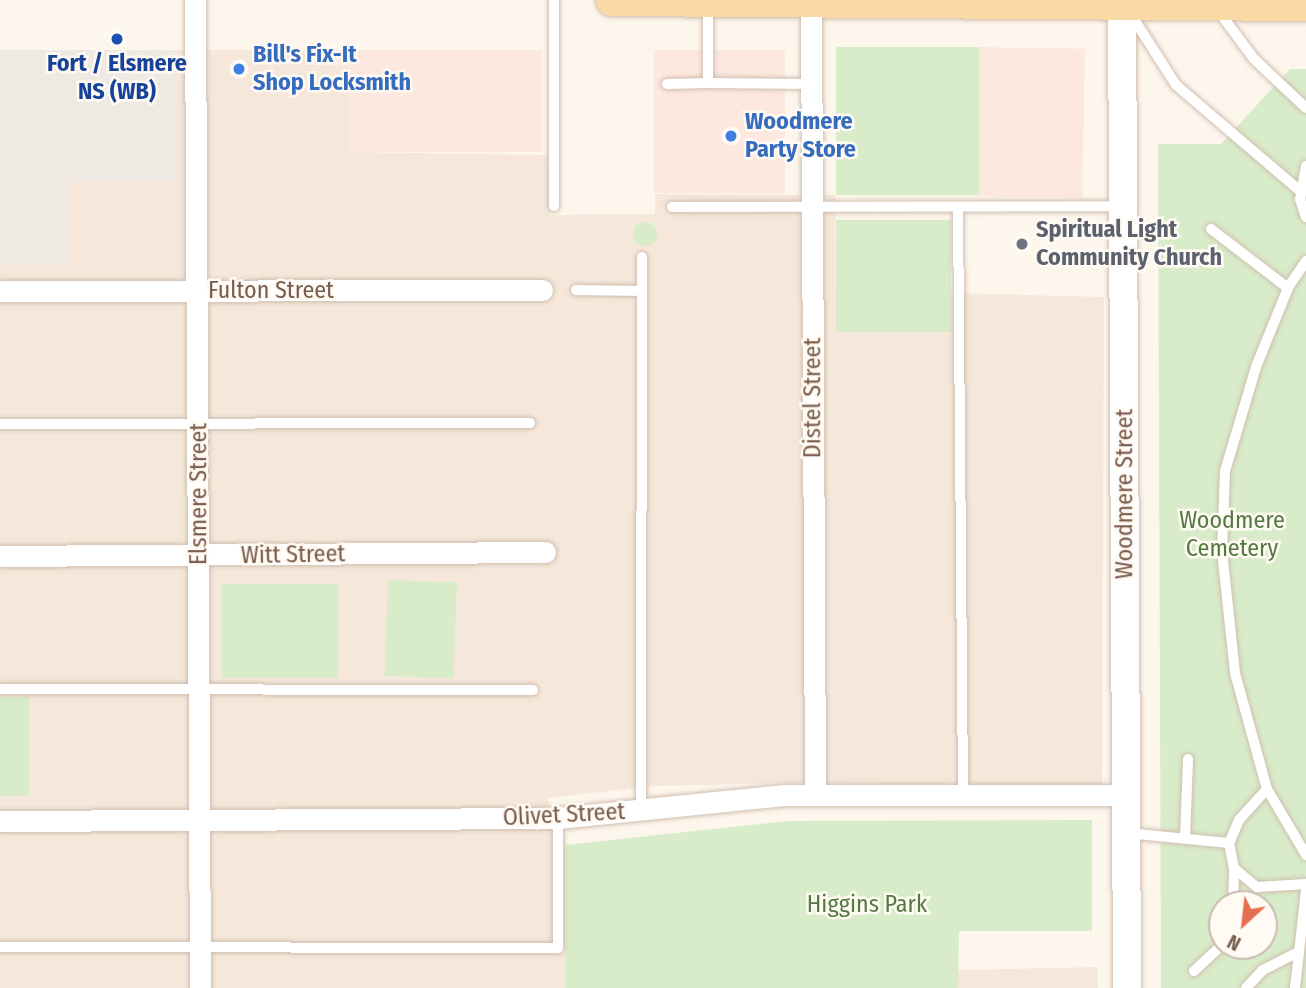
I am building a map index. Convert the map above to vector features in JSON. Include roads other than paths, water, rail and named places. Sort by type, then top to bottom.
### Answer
[{"type":"main road","points":[[612,0],[1122,1],[1306,5]]},
{"type":"street","name":"Elsmere Street","points":[[195,0],[200,988]]},
{"type":"street","name":"Distel Street","points":[[811,1],[815,795]]},
{"type":"street","name":"Woodmere Street","points":[[1122,1],[1127,988]]},
{"type":"street","name":"Fulton Street","points":[[0,291],[542,289]]},
{"type":"street","name":"Witt Street","points":[[0,556],[545,552]]},
{"type":"street","name":"Olivet Street","points":[[0,821],[558,818],[815,795],[1127,795]]},
{"type":"lane","points":[[554,0],[554,206]]},
{"type":"lane","points":[[708,0],[708,83]]},
{"type":"lane","points":[[1122,1],[1177,85],[1300,191]]},
{"type":"lane","points":[[1213,3],[1254,59],[1306,108]]},
{"type":"lane","points":[[667,84],[811,84]]},
{"type":"lane","points":[[1306,166],[1300,191],[1306,217]]},
{"type":"lane","points":[[673,206],[1124,206]]},
{"type":"lane","points":[[958,207],[963,795]]},
{"type":"lane","points":[[1211,229],[1288,288]]},
{"type":"lane","points":[[641,810],[642,257]]},
{"type":"lane","points":[[1306,261],[1288,288],[1256,366],[1224,471],[1222,551],[1234,667],[1267,789],[1306,855]]},
{"type":"lane","points":[[576,290],[642,291]]},
{"type":"lane","points":[[0,424],[530,423]]},
{"type":"lane","points":[[0,689],[533,690]]},
{"type":"lane","points":[[1185,838],[1188,759]]},
{"type":"lane","points":[[1233,890],[1234,868],[1229,843],[1239,820],[1267,789]]},
{"type":"lane","points":[[0,947],[558,948],[558,818]]},
{"type":"lane","points":[[1127,833],[1229,843]]},
{"type":"lane","points":[[1234,868],[1257,887],[1306,884]]},
{"type":"lane","points":[[1295,988],[1306,890]]},
{"type":"lane","points":[[1246,988],[1263,970],[1298,952]]},
{"type":"lane","points":[[1194,971],[1208,958]]},
{"type":"place","name":"Fort / Elsmere NS (WB)","points":[[117,39]]},
{"type":"place","name":"Bill's Fix-It Shop Locksmith","points":[[239,69]]},
{"type":"place","name":"Woodmere Party Store","points":[[731,136]]},
{"type":"place","name":"Spiritual Light Community Church","points":[[1022,244]]},
{"type":"park label","name":"Woodmere Cemetery","points":[[1232,535]]},
{"type":"park label","name":"Higgins Park","points":[[867,905]]}]
